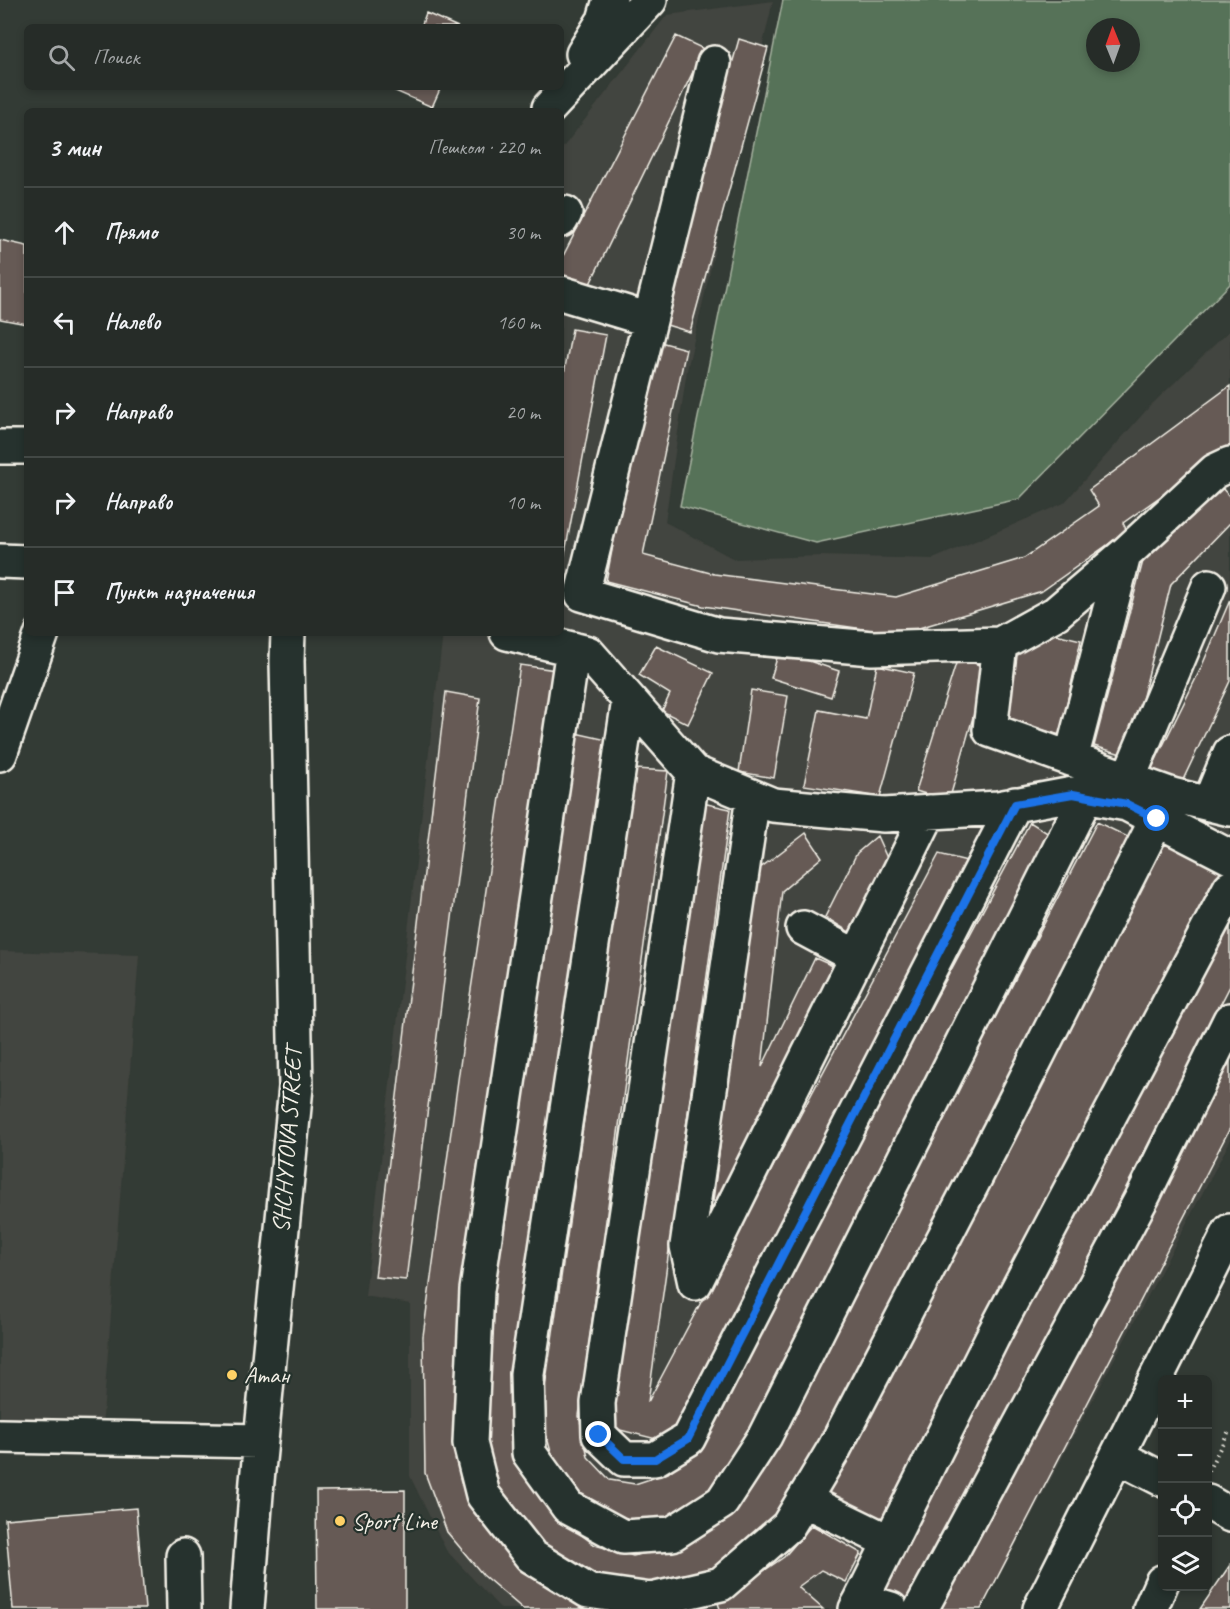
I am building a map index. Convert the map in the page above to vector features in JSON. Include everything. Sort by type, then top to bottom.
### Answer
[{"type":"street","points":[[564,84],[604,20],[610,0]]},
{"type":"street","points":[[550,108],[650,0]]},
{"type":"street","points":[[714,63],[582,594],[719,635],[872,648],[1000,644],[1056,613],[1124,555],[1215,471],[1230,464]]},
{"type":"street","points":[[549,108],[560,90]]},
{"type":"street","points":[[564,294],[651,320]]},
{"type":"street","points":[[0,447],[24,447]]},
{"type":"street","points":[[1071,759],[1124,555]]},
{"type":"street","points":[[0,561],[24,562]]},
{"type":"street","points":[[1128,779],[1209,586]]},
{"type":"street","points":[[0,754],[41,636]]},
{"type":"street","name":"SHCHYTOVA STREET","points":[[248,1609],[261,1441],[296,1087],[288,636]]},
{"type":"street","points":[[519,636],[588,653],[693,772],[773,805],[884,815],[998,808],[1073,794],[1127,804],[1230,857]]},
{"type":"street","points":[[1000,644],[990,730],[1172,795],[1220,806],[1230,753]]},
{"type":"street","points":[[573,649],[477,1290],[470,1443],[483,1495],[531,1557],[588,1591],[651,1600],[721,1584],[788,1526],[834,1449],[939,1248],[1157,819]]},
{"type":"street","points":[[629,700],[527,1374],[530,1453],[568,1507],[623,1537],[672,1534],[722,1502],[765,1436],[1086,796]]},
{"type":"street","points":[[693,772],[598,1403],[599,1435],[624,1459],[655,1459],[688,1439],[1015,804]]},
{"type":"street","points":[[753,797],[687,1246],[695,1283],[929,812]]},
{"type":"street","points":[[870,1606],[890,1542],[992,1338],[1230,888]]},
{"type":"street","points":[[803,928],[857,957]]},
{"type":"street","points":[[921,1609],[1144,1194],[1230,1020]]},
{"type":"street","points":[[1040,1609],[1230,1232]]},
{"type":"street","points":[[0,1436],[261,1441]]},
{"type":"street","points":[[1117,1456],[1158,1477]]},
{"type":"street","points":[[804,1500],[890,1542]]},
{"type":"street","points":[[1212,1504],[1230,1515]]},
{"type":"street","points":[[183,1556],[184,1609]]},
{"type":"street","points":[[1150,1609],[1158,1591]]},
{"type":"path","points":[[1212,1465],[1230,1429]]},
{"type":"shaded area","points":[[773,1],[687,370],[665,522],[734,559],[820,556],[933,559],[1064,503],[1150,406],[1230,330],[1230,1141],[982,1609],[501,1609],[446,1550],[410,1476],[410,1304],[365,1296],[443,636],[564,636],[564,146],[667,15]]},
{"type":"shaded area","points":[[0,951],[139,955],[102,1429],[0,1424]]},
{"type":"green space","points":[[783,0],[1230,0],[1230,284],[1019,499],[816,543],[680,506]]},
{"type":"building","points":[[426,13],[451,24],[422,24]]},
{"type":"building","points":[[676,36],[704,49],[587,290],[564,278],[564,254]]},
{"type":"building","points":[[739,39],[768,48],[690,332],[660,323]]},
{"type":"building","points":[[393,90],[440,90],[432,107]]},
{"type":"building","points":[[0,240],[24,245],[24,323],[0,319]]},
{"type":"building","points":[[572,329],[606,335],[564,558],[564,373]]},
{"type":"building","points":[[653,340],[686,349],[643,555],[714,574],[896,597],[1024,558],[1099,506],[1089,490],[1230,386],[1230,447],[1123,523],[1127,531],[1042,591],[899,634],[703,606],[606,581]]},
{"type":"building","points":[[1221,487],[1230,497],[1230,523],[1171,584],[1128,756],[1094,746],[1143,561]]},
{"type":"building","points":[[1230,600],[1230,681],[1181,784],[1151,770],[1201,668]]},
{"type":"building","points":[[1051,633],[1081,640],[1060,735],[1002,718],[1017,646]]},
{"type":"building","points":[[656,646],[713,673],[688,724],[662,711],[670,694],[639,675]]},
{"type":"building","points":[[779,651],[839,671],[831,697],[771,678]]},
{"type":"building","points":[[958,657],[987,668],[949,801],[916,791]]},
{"type":"building","points":[[520,665],[556,670],[482,1161],[488,1526],[611,1609],[523,1609],[483,1575],[447,1532],[425,1473],[423,1336],[465,1029]]},
{"type":"building","points":[[877,665],[914,673],[880,797],[804,785],[819,710],[866,719]]},
{"type":"building","points":[[751,690],[788,696],[774,778],[739,772]]},
{"type":"building","points":[[446,692],[480,698],[406,1280],[375,1277]]},
{"type":"building","points":[[571,732],[607,740],[511,1418],[528,1476],[560,1519],[595,1545],[633,1556],[674,1547],[752,1485],[1097,822],[1136,841],[789,1501],[734,1557],[698,1577],[645,1590],[591,1583],[543,1555],[510,1516],[486,1466],[476,1398]]},
{"type":"building","points":[[635,769],[668,771],[579,1416],[588,1457],[610,1480],[635,1484],[668,1473],[695,1450],[1030,822],[1060,841],[743,1452],[705,1500],[668,1518],[624,1520],[584,1502],[555,1467],[541,1415]]},
{"type":"building","points":[[698,802],[730,809],[648,1402],[939,854],[971,862],[672,1443],[608,1427]]},
{"type":"building","points":[[806,833],[822,857],[782,891],[762,1067],[815,958],[844,971],[734,1202],[713,1201],[755,872]]},
{"type":"building","points":[[877,836],[892,869],[859,938],[825,917],[857,853]]},
{"type":"building","points":[[1169,836],[1226,864],[883,1523],[826,1496]]},
{"type":"building","points":[[1230,911],[1230,986],[912,1602],[881,1586]]},
{"type":"building","points":[[1230,1051],[1230,1128],[981,1609],[940,1609]]},
{"type":"building","points":[[405,1490],[405,1609],[317,1609],[316,1491]]},
{"type":"building","points":[[136,1508],[145,1609],[13,1609],[5,1519]]},
{"type":"building","points":[[812,1525],[861,1553],[846,1582],[821,1570],[798,1587],[823,1609],[720,1609],[716,1597],[752,1579],[784,1557]]},
{"type":"building","points":[[1230,1565],[1230,1609],[1200,1609]]},
{"type":"place","name":"Атан","points":[[232,1375]]},
{"type":"place","name":"Sport Line","points":[[340,1521]]},
{"type":"route","points":[[599,1435],[624,1459],[655,1459],[688,1439],[1015,804],[1073,794],[1127,804],[1157,819]]}]
